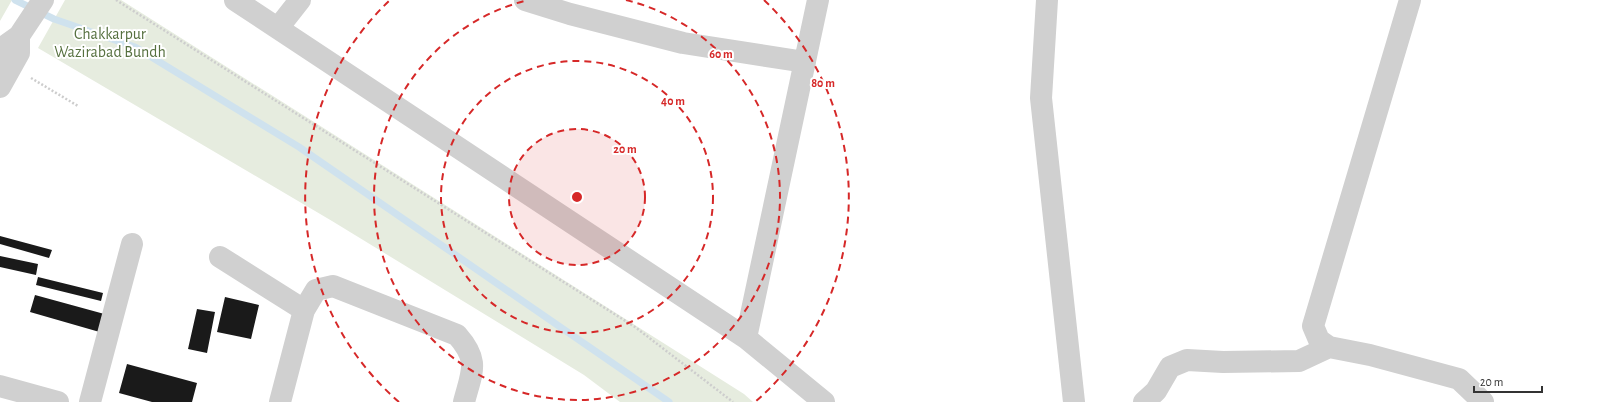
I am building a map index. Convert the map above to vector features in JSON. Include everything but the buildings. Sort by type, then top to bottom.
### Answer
[{"type":"street","points":[[0,87],[6,60],[19,53],[19,36],[43,0]]},
{"type":"street","points":[[234,0],[746,338],[824,402]]},
{"type":"street","points":[[278,28],[300,0]]},
{"type":"street","points":[[525,0],[570,14],[683,43],[805,62]]},
{"type":"street","points":[[746,338],[818,0]]},
{"type":"street","points":[[1047,0],[1041,98],[1079,400]]},
{"type":"street","points":[[1410,0],[1313,326],[1318,340],[1329,347],[1370,355],[1459,379],[1483,402]]},
{"type":"street","points":[[90,402],[132,244]]},
{"type":"street","points":[[220,257],[304,310]]},
{"type":"street","points":[[280,402],[304,310],[316,290],[333,286],[457,335],[468,347],[473,364],[464,402]]},
{"type":"street","points":[[1144,402],[1156,391],[1170,367],[1188,360],[1224,362],[1299,361],[1329,347]]},
{"type":"street","points":[[0,386],[58,402]]},
{"type":"path","points":[[116,0],[635,327],[733,402]]},
{"type":"path","points":[[6,60],[78,106]]},
{"type":"green space","points":[[0,0],[12,0],[0,21]]},
{"type":"green space","name":"Chakkarpur Wazirabad Bundh","points":[[65,0],[121,0],[744,394],[753,402],[620,402],[584,375],[332,221],[38,48]]},
{"type":"waterway","points":[[15,0],[54,19],[135,47],[299,147],[669,402]]}]
